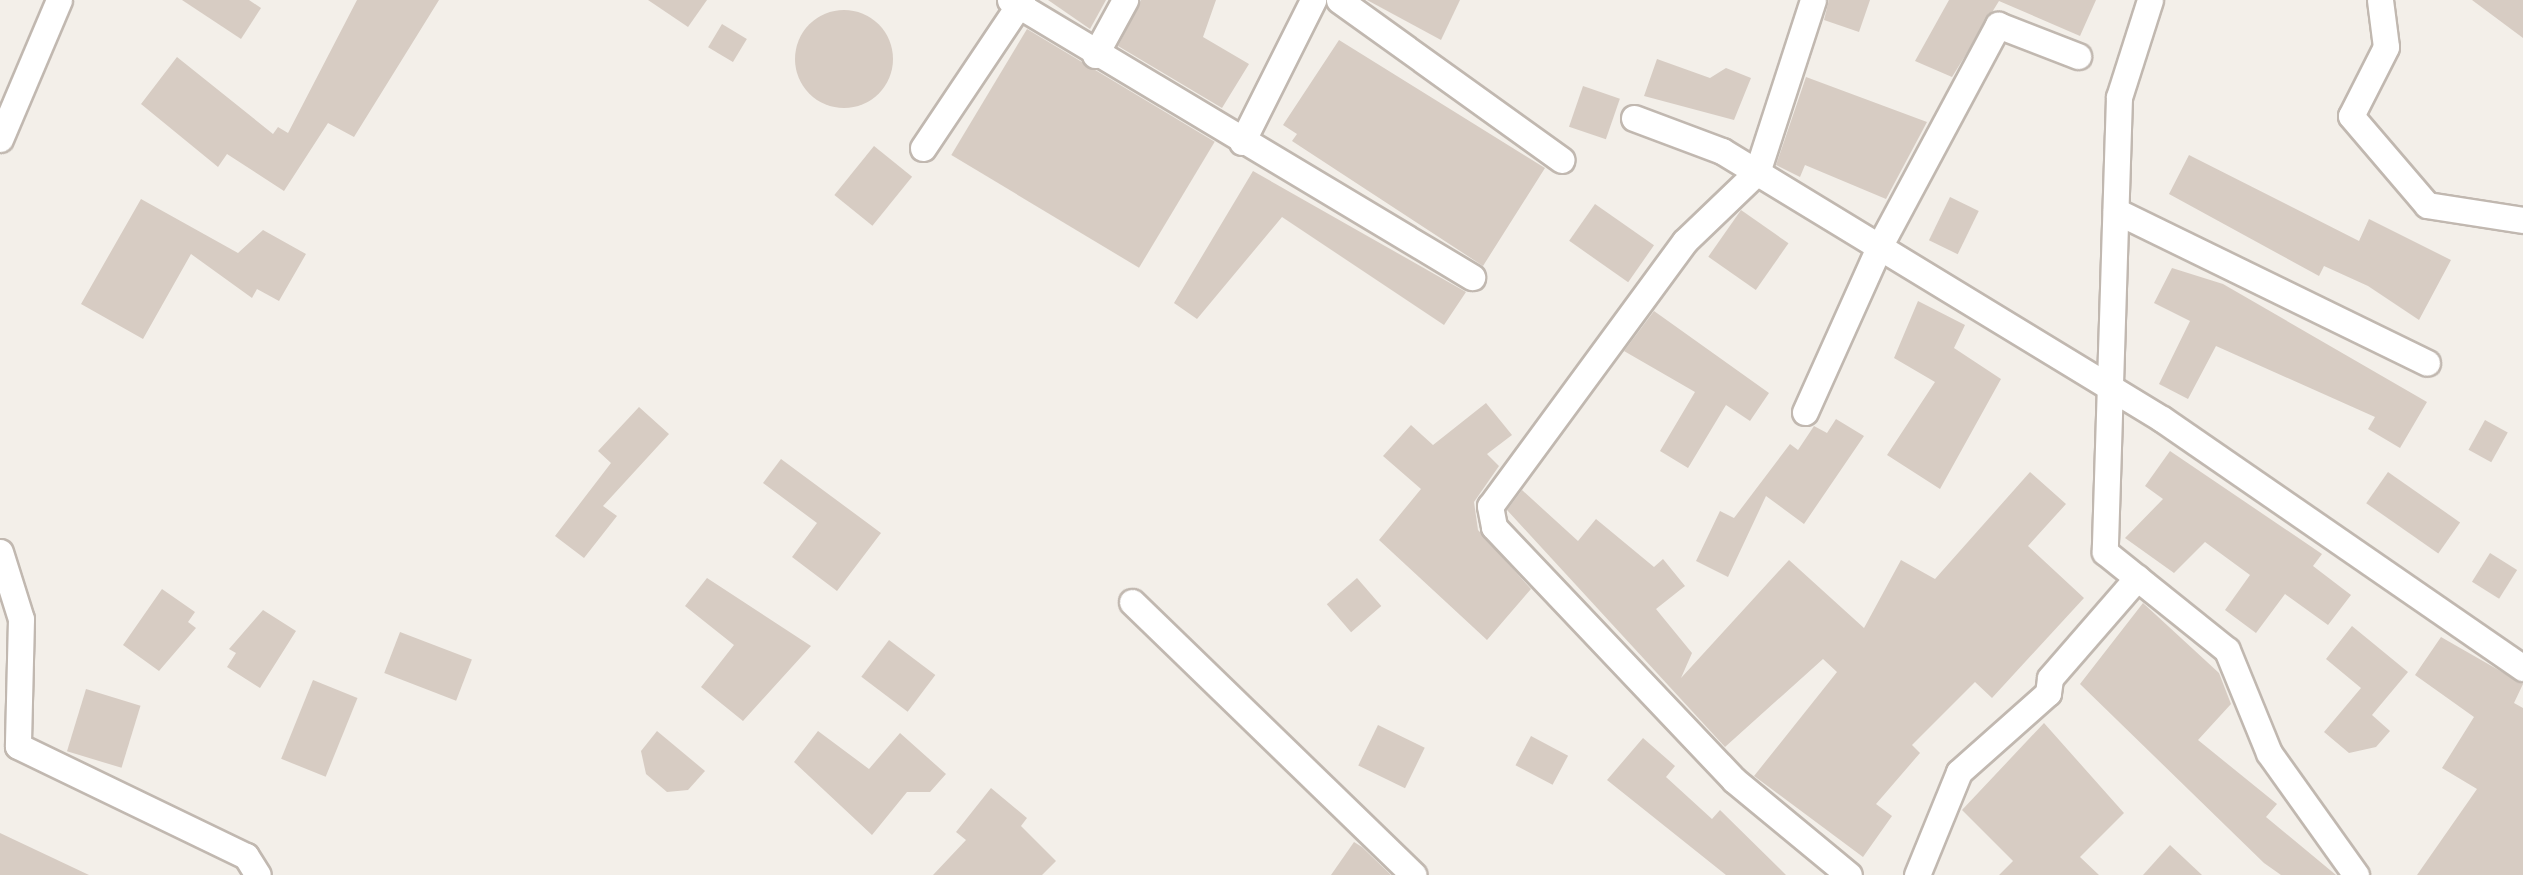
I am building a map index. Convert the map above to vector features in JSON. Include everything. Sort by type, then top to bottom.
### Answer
[{"type":"street","points":[[0,139],[59,0]]},
{"type":"street","points":[[1096,55],[1125,0]]},
{"type":"street","points":[[1242,142],[1313,0]]},
{"type":"street","points":[[1340,0],[1562,160]]},
{"type":"street","points":[[1814,0],[1757,172],[1685,241],[1490,506],[1494,527],[1734,780],[1848,875]]},
{"type":"street","points":[[2150,0],[2120,96],[2105,552],[2226,650],[2268,753],[2356,875]]},
{"type":"street","points":[[2380,0],[2386,47],[2351,116],[2427,205],[2523,220]]},
{"type":"street","points":[[924,148],[1017,2],[1096,55],[1472,277]]},
{"type":"street","points":[[1805,412],[1880,245],[1998,25],[2078,56]]},
{"type":"street","points":[[1634,118],[1757,172],[1880,245],[2110,392],[2523,668]]},
{"type":"street","points":[[2116,212],[2427,363]]},
{"type":"street","points":[[0,552],[21,620],[18,746],[246,856],[258,875]]},
{"type":"street","points":[[1917,875],[1959,772],[2048,693],[2050,678],[2137,578]]},
{"type":"street","points":[[1132,602],[1414,875]]},
{"type":"building","points":[[182,0],[249,0],[261,8],[241,39]]},
{"type":"building","points":[[357,0],[439,0],[354,137],[328,123],[284,191],[227,154],[218,167],[141,104],[177,57],[273,134],[278,127],[288,133]]},
{"type":"building","points":[[648,0],[707,0],[688,27]]},
{"type":"building","points":[[1048,0],[1106,0],[1090,29]]},
{"type":"building","points":[[1141,0],[1216,0],[1203,37],[1249,64],[1222,108],[1118,46]]},
{"type":"building","points":[[1367,0],[1460,0],[1441,40]]},
{"type":"building","points":[[1829,0],[1870,0],[1859,32],[1824,20]]},
{"type":"building","points":[[1949,0],[2096,0],[2080,36],[1999,1],[1952,77],[1915,61]]},
{"type":"building","points":[[2472,0],[2523,0],[2523,38]]},
{"type":"building","points":[[844,10],[863,14],[879,24],[889,40],[893,59],[889,78],[879,94],[863,104],[844,108],[825,104],[809,94],[799,78],[795,59],[799,40],[809,24],[825,14]]},
{"type":"building","points":[[722,24],[747,39],[733,62],[708,47]]},
{"type":"building","points":[[1027,29],[1215,142],[1139,268],[951,155]]},
{"type":"building","points":[[1339,40],[1545,168],[1483,266],[1292,141],[1297,134],[1283,125]]},
{"type":"building","points":[[1657,59],[1710,78],[1726,68],[1751,78],[1734,120],[1644,96]]},
{"type":"building","points":[[1806,77],[1927,122],[1886,199],[1805,165],[1800,177],[1776,165]]},
{"type":"building","points":[[1583,86],[1620,99],[1606,139],[1569,127]]},
{"type":"building","points":[[874,146],[912,177],[872,226],[834,195]]},
{"type":"building","points":[[2189,155],[2359,241],[2369,219],[2451,260],[2419,320],[2368,286],[2324,266],[2319,276],[2169,194]]},
{"type":"building","points":[[1253,171],[1466,292],[1444,325],[1282,217],[1197,319],[1174,303]]},
{"type":"building","points":[[1950,197],[1979,211],[1958,254],[1929,240]]},
{"type":"building","points":[[141,199],[238,253],[263,230],[306,254],[279,301],[257,289],[252,298],[191,254],[143,339],[81,304]]},
{"type":"building","points":[[1595,204],[1654,245],[1628,282],[1569,241]]},
{"type":"building","points":[[1741,210],[1789,243],[1756,290],[1708,257]]},
{"type":"building","points":[[2172,268],[2223,284],[2427,402],[2400,448],[2368,429],[2375,417],[2216,346],[2188,399],[2159,384],[2190,321],[2154,303]]},
{"type":"building","points":[[1918,301],[1965,325],[1954,348],[2001,379],[1940,489],[1887,455],[1935,382],[1894,358]]},
{"type":"building","points":[[1654,311],[1769,393],[1750,421],[1726,405],[1688,468],[1660,451],[1695,392],[1624,351]]},
{"type":"building","points":[[1486,403],[1512,435],[1487,454],[1499,466],[1474,502],[1478,530],[1531,589],[1487,640],[1379,540],[1421,489],[1383,456],[1411,425],[1433,445]]},
{"type":"building","points":[[639,407],[669,434],[603,506],[617,516],[584,558],[555,536],[611,463],[598,451]]},
{"type":"building","points":[[1836,419],[1864,436],[1804,524],[1766,496],[1728,577],[1696,561],[1720,511],[1734,518],[1790,444],[1798,450],[1814,426],[1827,433]]},
{"type":"building","points":[[2485,420],[2508,433],[2491,462],[2469,450]]},
{"type":"building","points":[[2170,451],[2322,554],[2313,566],[2351,595],[2328,625],[2285,594],[2256,633],[2225,610],[2250,575],[2205,542],[2174,573],[2125,538],[2163,499],[2145,486]]},
{"type":"building","points":[[781,459],[881,533],[837,591],[792,557],[817,523],[763,483]]},
{"type":"building","points":[[2030,472],[2066,504],[2028,546],[2084,598],[1992,698],[1975,682],[1912,745],[1920,753],[1876,804],[1892,816],[1863,857],[1754,776],[1837,672],[1823,659],[1725,747],[1507,510],[1522,490],[1578,541],[1596,519],[1654,567],[1663,559],[1685,586],[1656,609],[1692,653],[1681,678],[1789,560],[1864,628],[1901,560],[1935,579]]},
{"type":"building","points":[[2388,472],[2460,522],[2438,554],[2366,503]]},
{"type":"building","points":[[2490,553],[2517,570],[2499,599],[2472,582]]},
{"type":"building","points":[[707,578],[811,646],[743,721],[701,687],[734,645],[685,606]]},
{"type":"building","points":[[1357,578],[1381,606],[1351,632],[1327,604]]},
{"type":"building","points":[[162,589],[195,612],[188,622],[196,628],[159,671],[123,645]]},
{"type":"building","points":[[2143,603],[2219,673],[2231,704],[2198,740],[2277,804],[2266,817],[2336,875],[2281,875],[2264,863],[2080,684]]},
{"type":"building","points":[[263,610],[296,631],[260,688],[227,667],[236,653],[229,649]]},
{"type":"building","points":[[2352,626],[2408,672],[2372,715],[2390,731],[2376,747],[2349,753],[2324,732],[2361,688],[2326,659]]},
{"type":"building","points":[[400,632],[472,660],[456,701],[384,673]]},
{"type":"building","points":[[2441,637],[2523,684],[2514,703],[2523,708],[2523,875],[2417,875],[2477,789],[2442,768],[2474,717],[2415,675]]},
{"type":"building","points":[[889,640],[935,675],[908,712],[861,677]]},
{"type":"building","points":[[313,680],[358,698],[326,777],[281,759]]},
{"type":"building","points":[[86,689],[141,706],[122,768],[67,751]]},
{"type":"building","points":[[2044,723],[2124,813],[2080,857],[2099,875],[1999,875],[2013,861],[1962,810]]},
{"type":"building","points":[[1378,725],[1425,748],[1405,788],[1358,765]]},
{"type":"building","points":[[657,731],[705,771],[688,790],[667,792],[646,774],[641,751]]},
{"type":"building","points":[[818,731],[869,769],[900,733],[946,774],[930,792],[907,792],[872,835],[794,762]]},
{"type":"building","points":[[1531,736],[1568,756],[1553,785],[1516,765]]},
{"type":"building","points":[[1643,738],[1675,766],[1666,777],[1712,819],[1720,810],[1786,875],[1726,875],[1607,780]]},
{"type":"building","points":[[991,788],[1027,818],[1021,826],[1056,861],[1042,875],[933,875],[966,840],[956,832]]},
{"type":"building","points":[[0,833],[89,875],[0,875]]},
{"type":"building","points":[[1354,842],[1362,847],[1391,875],[1331,875]]},
{"type":"building","points":[[2170,845],[2202,875],[2143,875]]}]
